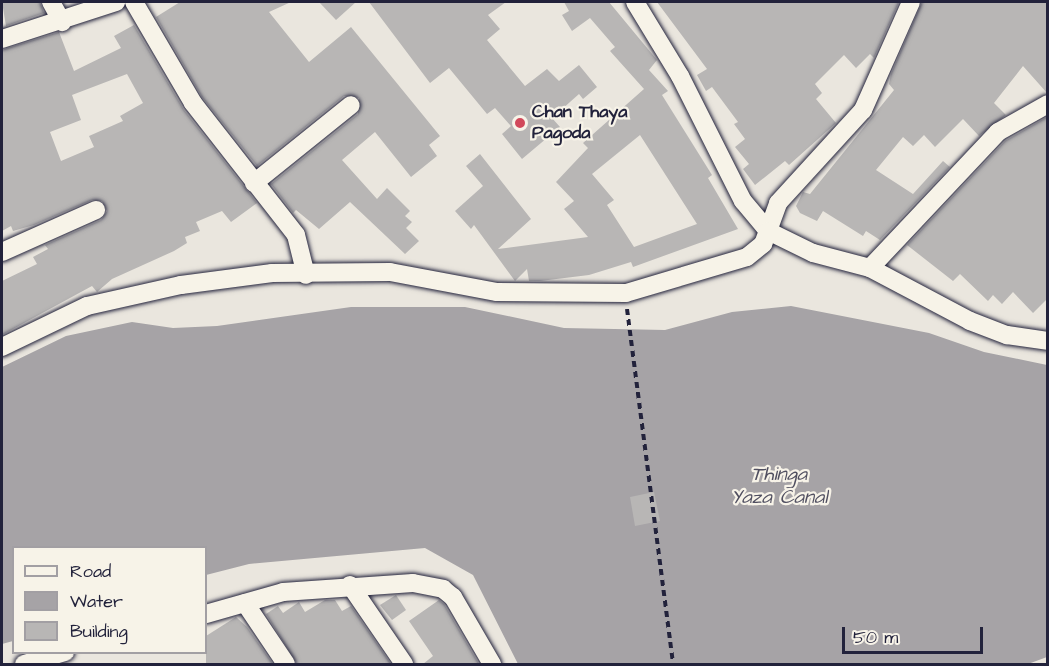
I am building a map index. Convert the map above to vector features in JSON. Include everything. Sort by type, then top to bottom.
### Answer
[{"type":"street","points":[[51,2],[62,22]]},
{"type":"street","points":[[2,39],[62,22],[116,2]]},
{"type":"street","points":[[134,2],[182,86],[296,235],[306,275]]},
{"type":"street","points":[[635,2],[680,76],[743,201],[768,231],[813,253],[870,268],[970,321],[1007,335],[1047,341]]},
{"type":"street","points":[[2,347],[87,306],[213,280],[272,273],[306,275],[390,272],[496,292],[626,293],[738,261],[756,251],[768,231],[778,203],[863,110],[911,2]]},
{"type":"street","points":[[870,268],[998,132],[1047,104]]},
{"type":"street","points":[[254,183],[351,105]]},
{"type":"street","points":[[2,252],[96,210]]},
{"type":"street","points":[[207,614],[283,592],[350,585],[413,583],[443,589],[463,608],[492,664]]},
{"type":"street","points":[[350,585],[404,664]]},
{"type":"street","points":[[245,603],[286,664]]},
{"type":"street","points":[[24,664],[58,654]]},
{"type":"path","points":[[627,318],[673,664]]},
{"type":"water","name":"Thinga Yaza Canal","points":[[791,306],[929,333],[984,352],[1047,365],[1047,657],[1028,664],[518,664],[473,575],[425,548],[249,564],[207,575],[207,546],[12,546],[12,641],[2,644],[2,367],[66,336],[132,322],[173,328],[217,326],[351,307],[465,307],[564,328],[665,330],[732,312]]},
{"type":"building","points":[[2,2],[40,2],[44,13],[6,26]]},
{"type":"building","points":[[180,2],[291,2],[269,12],[309,62],[351,27],[440,136],[429,145],[437,156],[411,177],[375,132],[342,160],[377,199],[387,188],[410,211],[405,216],[412,222],[406,228],[419,241],[405,254],[350,202],[319,229],[296,210],[293,213],[271,184],[358,114],[359,98],[344,96],[257,166],[202,97],[156,17]]},
{"type":"building","points":[[319,2],[356,2],[336,20]]},
{"type":"building","points":[[369,2],[506,2],[488,15],[500,29],[487,40],[525,86],[547,69],[559,81],[579,65],[597,87],[583,99],[579,94],[552,118],[560,127],[522,159],[502,134],[511,126],[495,108],[487,114],[449,68],[430,83]]},
{"type":"building","points":[[564,2],[609,2],[657,60],[649,70],[668,91],[662,95],[712,175],[708,178],[738,229],[633,267],[631,262],[589,275],[540,281],[529,281],[527,269],[515,281],[474,225],[471,229],[455,211],[483,186],[466,166],[480,154],[531,219],[498,249],[588,237],[564,209],[574,201],[556,182],[588,148],[583,143],[644,89],[610,51],[615,47],[590,18],[572,31],[562,15],[569,11]],"holes":[[[640,135],[697,224],[634,247],[607,205],[614,200],[592,174]]]},
{"type":"building","points":[[657,2],[899,2],[874,58],[870,54],[856,68],[844,55],[815,84],[822,93],[816,99],[836,123],[789,165],[785,161],[755,185],[743,169],[749,164],[735,147],[745,139],[734,124],[738,122],[712,87],[706,91],[697,75],[707,69]]},
{"type":"building","points":[[922,2],[1047,2],[1047,93],[1023,66],[994,103],[1006,115],[979,136],[963,119],[935,147],[924,135],[913,146],[903,137],[876,170],[913,194],[943,161],[950,167],[880,240],[866,231],[863,236],[823,211],[817,221],[800,213],[796,206],[803,192],[810,194],[894,90],[889,84],[891,74]]},
{"type":"building","points":[[134,25],[184,110],[257,203],[231,222],[222,211],[196,222],[200,231],[185,237],[187,243],[174,251],[112,279],[97,292],[92,286],[2,335],[2,281],[37,264],[33,257],[48,249],[45,245],[101,220],[107,211],[102,201],[92,200],[34,225],[13,231],[11,226],[2,231],[2,50],[59,32],[74,71],[121,48],[114,36]],"holes":[[[127,74],[143,103],[120,116],[123,121],[89,136],[94,147],[61,161],[50,132],[81,120],[72,95]]]},
{"type":"building","points":[[1047,117],[1047,299],[1033,313],[1013,292],[1002,304],[993,295],[988,301],[960,274],[953,281],[907,245],[1005,141]]},
{"type":"building","points":[[654,492],[660,521],[635,526],[630,497]]},
{"type":"building","points":[[396,595],[406,610],[392,620],[380,605]]},
{"type":"building","points":[[325,600],[335,600],[342,611],[351,606],[391,664],[297,664],[266,614],[278,606],[283,613],[299,602],[305,612]]},
{"type":"building","points":[[439,600],[444,604],[479,664],[423,664],[433,656],[409,621]]},
{"type":"building","points":[[236,617],[247,627],[273,664],[206,664],[207,635]]},
{"type":"place","name":"Chan Thaya Pagoda","points":[[520,123]]}]
